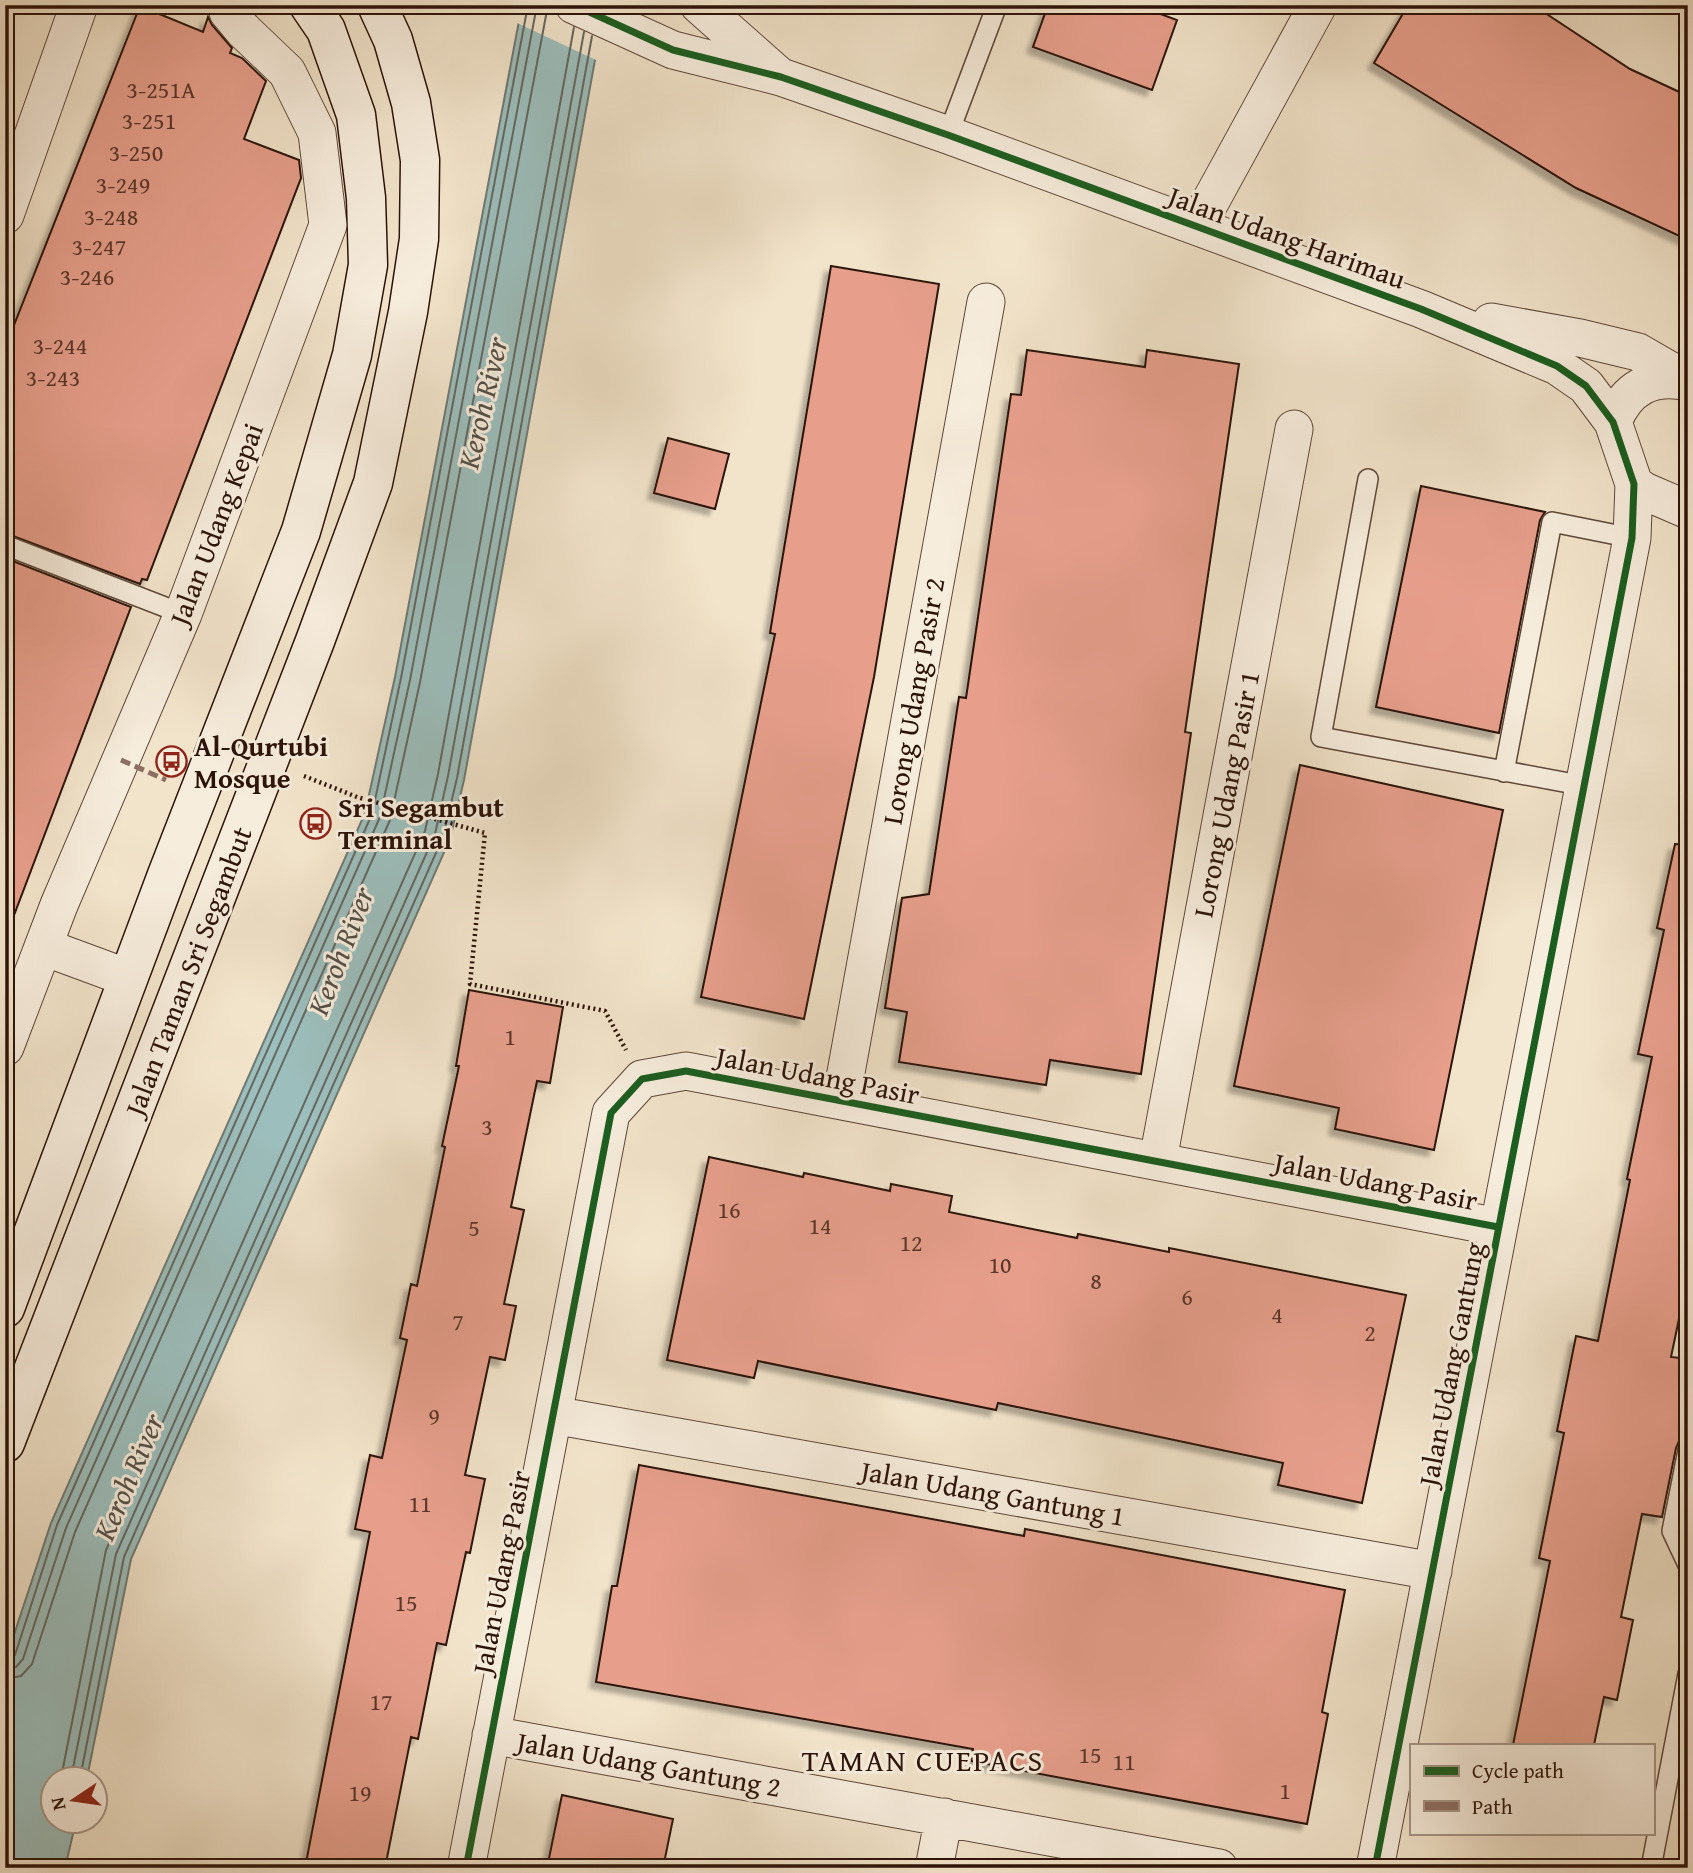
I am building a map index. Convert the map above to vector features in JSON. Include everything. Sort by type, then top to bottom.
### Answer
[{"type":"street","points":[[5,215],[79,5]]},
{"type":"street","name":"Jalan Taman Sri Segambut","points":[[7,1302],[128,978],[301,531],[352,355],[368,265],[366,198],[356,115],[326,30],[309,5]]},
{"type":"street","name":"Jalan Taman Sri Segambut","points":[[5,1443],[316,641],[373,483],[408,312],[419,239],[420,160],[411,103],[393,40],[377,5]]},
{"type":"street","name":"Jalan Udang Harimau","points":[[574,5],[673,50],[781,78],[948,135],[1421,309],[1558,366],[1586,386],[1613,422],[1634,484],[1632,538],[1586,786]]},
{"type":"street","name":"Jalan Udang Harimau","points":[[699,5],[781,78]]},
{"type":"street","points":[[1197,226],[1318,5]]},
{"type":"street","name":"Jalan Udang Kepai","points":[[5,1047],[183,614],[328,225],[317,134],[288,72],[243,30],[228,12]]},
{"type":"street","name":"Lorong Udang Pasir 2","points":[[841,1100],[986,302]]},
{"type":"street","name":"Jalan Udang Harimau","points":[[1421,309],[1580,338],[1638,352],[1688,382]]},
{"type":"street","points":[[1613,422],[1621,403],[1636,389],[1654,381],[1672,378],[1688,382]]},
{"type":"street","name":"Lorong Udang Pasir 1","points":[[1158,1160],[1294,429]]},
{"type":"street","points":[[1634,484],[1688,510]]},
{"type":"street","name":"Jalan Udang Gantung","points":[[1375,1868],[1586,786]]},
{"type":"street","points":[[44,947],[128,978]]},
{"type":"street","name":"Jalan Udang Pasir","points":[[466,1868],[611,1113],[642,1079],[686,1071],[1499,1227]]},
{"type":"street","name":"Jalan Udang Gantung 1","points":[[553,1415],[1433,1571]]},
{"type":"street","name":"Jalan Udang Gantung 2","points":[[491,1735],[944,1817],[1178,1864],[1219,1868]]},
{"type":"street","points":[[934,1868],[944,1817]]},
{"type":"lane","points":[[948,135],[997,5]]},
{"type":"lane","points":[[1368,479],[1321,737],[1586,786]]},
{"type":"lane","points":[[1504,772],[1552,522],[1632,538]]},
{"type":"lane","points":[[5,545],[183,614]]},
{"type":"lane","points":[[1688,1450],[1672,1531],[1688,1565]]},
{"type":"lane","points":[[1651,1868],[1688,1674]]},
{"type":"path","points":[[304,776],[357,797],[485,833],[470,984],[605,1012],[642,1079]]},
{"type":"water","name":"Keroh River","points":[[522,5],[605,5],[464,780],[450,839],[131,1559],[90,1764],[38,1764],[38,1834],[73,1834],[65,1868],[5,1868],[5,1662],[51,1523],[365,813],[395,677]]},
{"type":"pier","points":[[518,5],[609,5],[598,61],[515,22]]},
{"type":"building","points":[[1048,5],[1136,5],[1177,20],[1152,90],[1033,47]]},
{"type":"building","points":[[1408,5],[1533,5],[1630,69],[1688,96],[1688,240],[1576,188],[1374,63]]},
{"type":"building","points":[[140,6],[203,32],[208,17],[232,48],[230,53],[242,58],[266,81],[244,139],[299,160],[301,178],[147,580],[142,579],[140,584],[5,533],[5,348]]},
{"type":"building","points":[[831,266],[939,284],[874,677],[804,1019],[701,997],[775,634],[770,633]]},
{"type":"building","points":[[1027,350],[1145,367],[1147,350],[1239,364],[1185,732],[1191,733],[1141,1074],[1050,1060],[1046,1085],[899,1062],[907,1012],[885,1008],[902,898],[929,894],[959,697],[966,698],[1011,394],[1021,395]]},
{"type":"building","points":[[668,438],[729,454],[715,509],[654,493]]},
{"type":"building","points":[[1421,486],[1545,512],[1540,520],[1499,733],[1376,707]]},
{"type":"building","points":[[5,558],[131,607],[8,931],[5,931]]},
{"type":"building","points":[[1300,765],[1503,810],[1434,1150],[1335,1129],[1339,1108],[1234,1086]]},
{"type":"building","points":[[1675,844],[1688,845],[1688,1276],[1671,1357],[1688,1359],[1688,1438],[1679,1441],[1676,1448],[1662,1517],[1642,1514],[1621,1617],[1633,1620],[1617,1700],[1604,1697],[1594,1744],[1513,1744],[1550,1561],[1539,1558],[1564,1433],[1557,1431],[1576,1336],[1598,1341],[1652,1057],[1638,1054],[1664,930],[1657,928]]},
{"type":"building","points":[[469,990],[563,1007],[550,1083],[537,1081],[511,1207],[524,1210],[504,1304],[516,1306],[505,1360],[490,1357],[465,1475],[485,1479],[470,1553],[466,1552],[446,1645],[437,1643],[418,1739],[411,1737],[385,1868],[305,1868],[370,1532],[355,1529],[370,1455],[382,1458],[407,1340],[400,1338],[411,1284],[417,1286],[445,1147],[442,1146],[459,1066],[456,1066]]},
{"type":"building","points":[[709,1157],[803,1177],[804,1173],[890,1191],[891,1184],[952,1196],[949,1212],[1077,1238],[1078,1234],[1169,1252],[1169,1248],[1406,1295],[1362,1503],[1278,1485],[1283,1463],[998,1403],[996,1410],[758,1361],[754,1378],[667,1360]]},
{"type":"building","points":[[639,1465],[1024,1536],[1025,1529],[1345,1590],[1322,1712],[1328,1714],[1307,1824],[971,1761],[973,1749],[596,1682],[612,1586],[617,1586]]},
{"type":"building","points":[[562,1795],[673,1819],[663,1868],[547,1868]]},
{"type":"marked path","points":[[224,5],[228,12]]},
{"type":"marked path","points":[[121,760],[166,780]]},
{"type":"cycle path","points":[[574,5],[673,50],[781,77],[948,135],[1421,309],[1557,366],[1586,386],[1613,422],[1634,484],[1632,538],[1375,1868]]},
{"type":"cycle path","points":[[466,1868],[611,1113],[642,1079],[686,1071],[1498,1227]]},
{"type":"place","name":"Al-Qurtubi Mosque","points":[[171,762]]},
{"type":"place","name":"Sri Segambut Terminal","points":[[315,823]]},
{"type":"district","name":"TAMAN CUEPACS","points":[[923,1761]]}]
